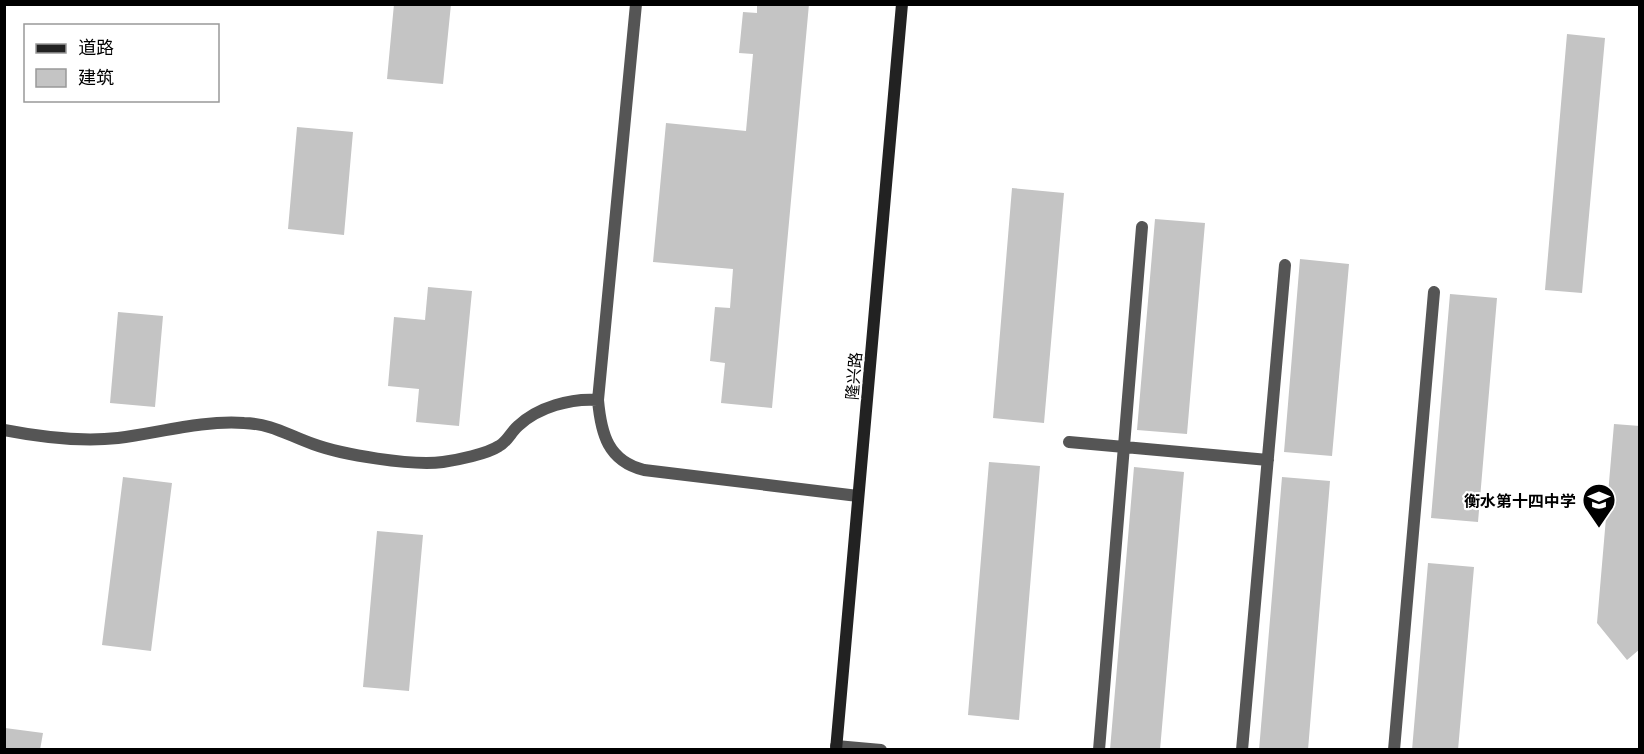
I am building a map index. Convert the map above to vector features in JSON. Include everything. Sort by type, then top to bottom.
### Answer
[{"type":"street","name":"隆兴路","points":[[836,748],[902,4]]},
{"type":"lane","points":[[636,4],[598,400],[600,421],[608,443],[617,456],[629,466],[644,470],[858,496]]},
{"type":"lane","points":[[1099,750],[1142,227]]},
{"type":"lane","points":[[1242,750],[1285,265]]},
{"type":"lane","points":[[1394,750],[1434,292]]},
{"type":"lane","points":[[4,430],[79,438],[115,438],[219,423],[244,423],[279,428],[326,448],[415,463],[442,462],[463,459],[500,446],[518,425],[536,413],[565,402],[598,400]]},
{"type":"lane","points":[[1069,442],[1268,459]]},
{"type":"lane","points":[[836,748],[881,750]]},
{"type":"building","points":[[394,4],[451,4],[443,84],[387,79]]},
{"type":"building","points":[[757,4],[809,4],[772,408],[721,403],[725,363],[710,361],[715,307],[730,308],[733,269],[653,262],[666,123],[746,131],[753,54],[739,53],[743,12],[757,13]]},
{"type":"building","points":[[1567,34],[1605,38],[1582,293],[1545,290]]},
{"type":"building","points":[[297,127],[353,132],[344,235],[288,229]]},
{"type":"building","points":[[1012,188],[1064,193],[1044,423],[993,418]]},
{"type":"building","points":[[1155,219],[1205,223],[1187,434],[1137,430]]},
{"type":"building","points":[[1300,259],[1349,264],[1332,456],[1284,452]]},
{"type":"building","points":[[428,287],[472,291],[459,426],[416,422],[419,389],[388,386],[394,317],[425,320]]},
{"type":"building","points":[[1450,294],[1497,298],[1478,522],[1431,518]]},
{"type":"building","points":[[118,312],[163,316],[155,407],[110,403]]},
{"type":"building","points":[[1614,424],[1640,426],[1640,649],[1627,660],[1597,623]]},
{"type":"building","points":[[989,462],[1040,466],[1019,720],[968,715]]},
{"type":"building","points":[[1134,467],[1184,472],[1160,750],[1110,750]]},
{"type":"building","points":[[123,477],[172,483],[151,651],[102,645]]},
{"type":"building","points":[[1282,477],[1330,481],[1308,750],[1259,750]]},
{"type":"building","points":[[377,531],[423,535],[409,691],[363,687]]},
{"type":"building","points":[[1428,563],[1474,567],[1458,750],[1412,750]]},
{"type":"building","points":[[5,728],[43,733],[40,750],[4,750]]},
{"type":"place","name":"衡水第十四中学","points":[[1599,529]]}]
